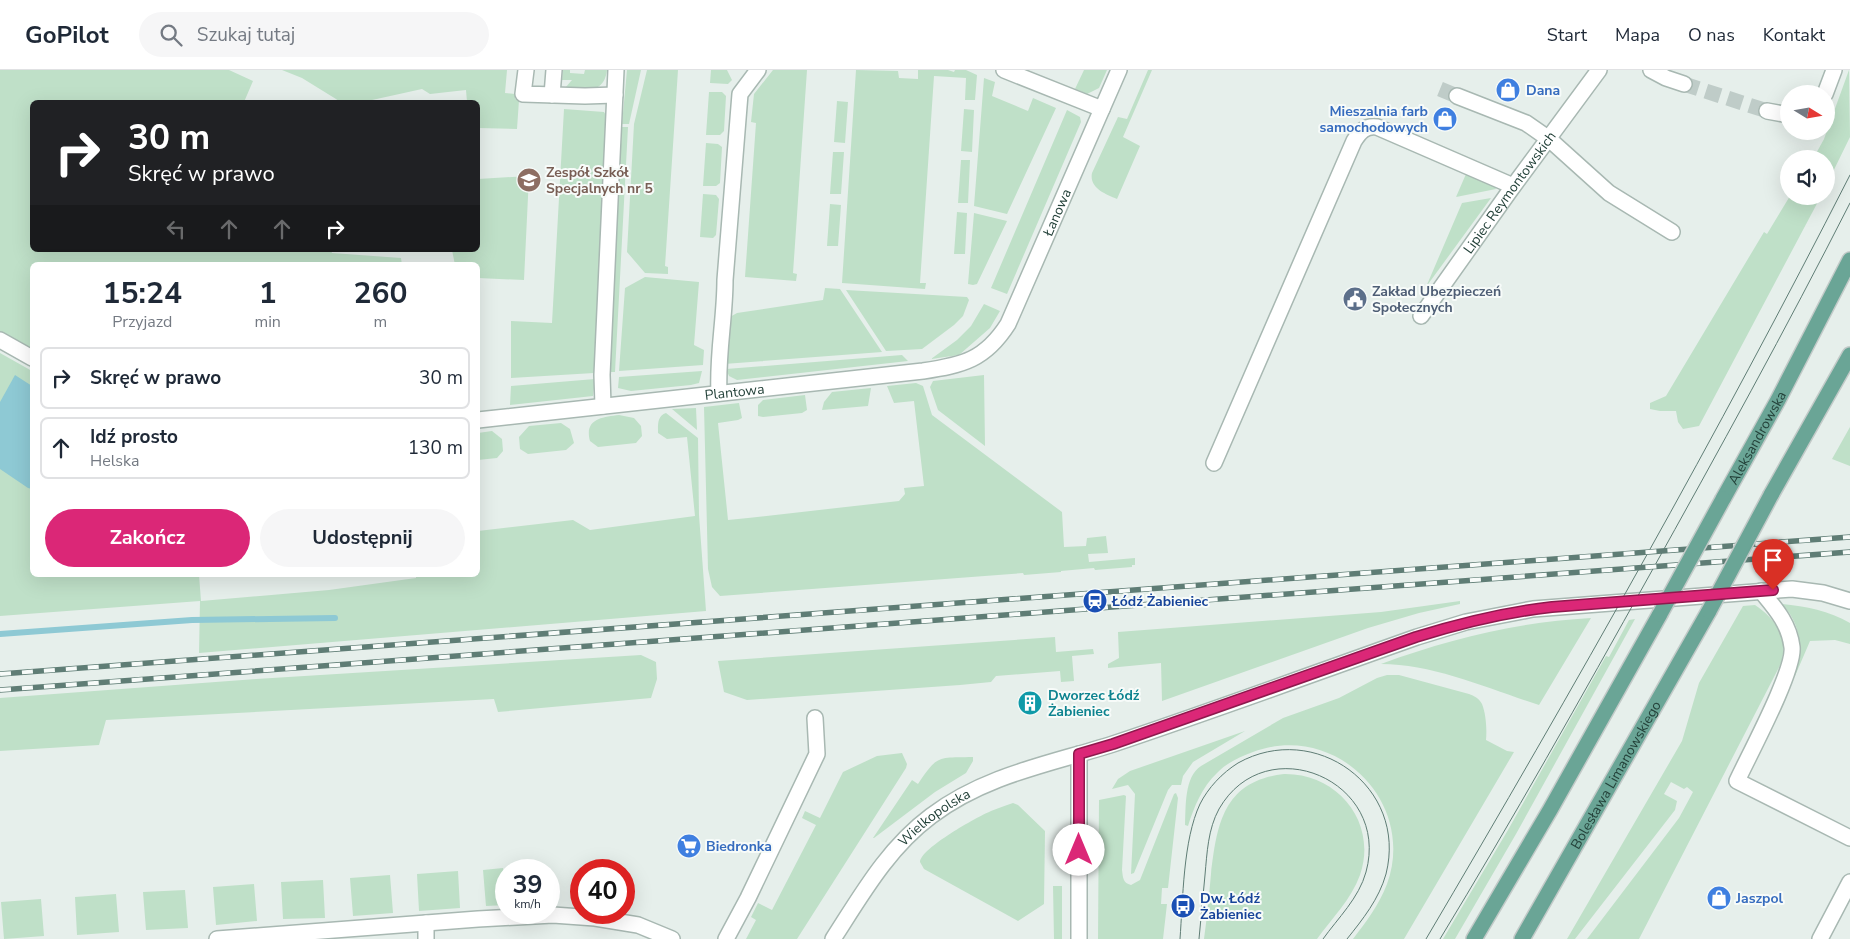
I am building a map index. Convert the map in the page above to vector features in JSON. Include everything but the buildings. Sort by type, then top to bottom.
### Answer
[{"type":"main road","name":"Aleksandrowska","points":[[1474,939],[1550,810],[1660,614],[1778,400],[1850,260]]},
{"type":"main road","name":"Bolesława Limanowskiego","points":[[1522,939],[1709,611],[1771,495],[1850,355]]},
{"type":"street","points":[[526,70],[523,94],[615,95]]},
{"type":"street","points":[[552,95],[554,70]]},
{"type":"street","points":[[603,406],[602,366],[616,70]]},
{"type":"street","points":[[719,393],[718,368],[725,296],[724,280],[740,94],[758,70]]},
{"type":"street","points":[[1004,70],[1102,109]]},
{"type":"street","name":"Łanowa","points":[[987,349],[996,341],[1008,324],[1119,70]]},
{"type":"street","name":"Lipiec Reymontowskich","points":[[1422,316],[1513,186],[1599,70]]},
{"type":"street","points":[[1651,70],[1666,78],[1684,84]]},
{"type":"street","points":[[1828,85],[1834,70]]},
{"type":"street","points":[[1457,96],[1526,123],[1549,139],[1609,193],[1672,232]]},
{"type":"street","points":[[1767,111],[1780,113]]},
{"type":"street","points":[[1214,464],[1354,141],[1360,132],[1369,127],[1377,127],[1513,186]]},
{"type":"street","points":[[0,340],[30,357]]},
{"type":"street","name":"Plantowa","points":[[480,420],[956,366],[987,349]]},
{"type":"street","name":"Wielkopolska","points":[[833,939],[886,860],[902,841],[932,815],[984,784],[1113,744],[1416,637],[1466,622],[1518,611],[1552,607],[1760,591],[1805,590],[1850,601]]},
{"type":"street","points":[[1760,591],[1783,618],[1792,649],[1790,665],[1738,781],[1850,838]]},
{"type":"street","points":[[726,939],[748,898],[817,754],[815,718]]},
{"type":"street","points":[[1079,754],[1079,939]]},
{"type":"street","points":[[1820,939],[1850,882]]},
{"type":"street","points":[[217,939],[553,915],[595,918],[638,925],[672,939]]},
{"type":"street","points":[[426,923],[426,939]]},
{"type":"green space","points":[[0,70],[229,70],[253,81],[245,100],[30,100],[30,252],[332,252],[401,258],[402,262],[30,262],[30,348],[0,331]]},
{"type":"green space","points":[[282,70],[507,70],[505,93],[515,94],[515,99],[519,100],[517,129],[480,128],[480,100],[467,100],[466,90],[430,94],[422,89],[372,100],[337,100],[302,78]]},
{"type":"green space","points":[[563,70],[570,70],[570,73],[584,74],[585,70],[607,70],[602,84],[586,90],[565,88],[572,80],[562,80]]},
{"type":"green space","points":[[627,70],[641,70],[629,124],[622,124]]},
{"type":"green space","points":[[647,70],[678,70],[665,266],[668,267],[668,274],[645,273],[627,252],[634,124]]},
{"type":"green space","points":[[711,70],[727,70],[732,80],[728,84],[710,83]]},
{"type":"green space","points":[[773,70],[807,70],[793,273],[797,274],[796,281],[745,277],[756,123],[751,122],[754,94]]},
{"type":"green space","points":[[856,70],[898,71],[899,78],[918,79],[918,70],[948,70],[954,72],[955,70],[966,70],[977,75],[975,100],[965,100],[966,78],[934,76],[920,283],[926,283],[925,289],[842,283]]},
{"type":"green space","points":[[1084,70],[1107,70],[1099,88],[1087,94],[1075,89]]},
{"type":"green space","points":[[1148,70],[1152,70],[1123,137],[1140,146],[1117,199],[1103,193],[1095,186],[1092,173],[1118,117],[1127,119]]},
{"type":"green space","points":[[1849,70],[1850,137],[1835,168],[1835,150],[1818,150],[1823,140],[1835,140],[1835,109]]},
{"type":"green space","points":[[984,78],[995,82],[992,96],[1028,111],[1033,98],[1056,108],[1007,214],[974,206]]},
{"type":"green space","points":[[709,92],[722,92],[726,96],[724,131],[720,135],[706,135]]},
{"type":"green space","points":[[837,101],[848,102],[845,143],[834,142]]},
{"type":"green space","points":[[564,109],[604,112],[610,122],[594,373],[511,378],[511,321],[552,323]]},
{"type":"green space","points":[[964,109],[974,110],[972,152],[961,151]]},
{"type":"green space","points":[[1067,110],[1080,117],[1081,122],[1007,294],[991,288]]},
{"type":"green space","points":[[622,127],[628,127],[615,372],[608,372]]},
{"type":"green space","points":[[706,143],[718,144],[722,147],[720,183],[716,186],[703,186]]},
{"type":"green space","points":[[833,152],[844,152],[841,194],[830,194]]},
{"type":"green space","points":[[961,160],[970,160],[968,203],[958,203]]},
{"type":"green space","points":[[1466,174],[1494,185],[1496,189],[1456,197]]},
{"type":"green space","points":[[529,176],[524,280],[480,278],[480,262],[454,262],[452,252],[480,252],[480,179]]},
{"type":"green space","points":[[703,194],[716,195],[719,199],[716,235],[713,238],[700,237]]},
{"type":"green space","points":[[1491,198],[1426,287],[1462,203]]},
{"type":"green space","points":[[830,204],[841,205],[838,246],[827,246]]},
{"type":"green space","points":[[1785,205],[1816,205],[1699,426],[1683,429],[1678,422],[1676,411],[1650,409],[1650,403],[1666,396],[1764,232],[1767,234]]},
{"type":"green space","points":[[957,212],[967,213],[965,254],[954,254]]},
{"type":"green space","points":[[974,213],[1007,221],[977,284],[973,285],[968,284]]},
{"type":"green space","points":[[645,277],[699,282],[694,345],[704,350],[703,365],[619,371],[625,288]]},
{"type":"green space","points":[[825,288],[840,289],[882,352],[724,364],[730,317],[737,313],[823,300]]},
{"type":"green space","points":[[846,290],[967,297],[969,300],[963,316],[922,349],[886,351]]},
{"type":"green space","points":[[984,304],[1000,311],[990,328],[959,355],[931,359],[957,340],[971,326]]},
{"type":"green space","points":[[0,353],[30,370],[30,577],[199,577],[201,601],[329,590],[416,577],[480,577],[480,531],[573,520],[590,530],[695,516],[687,437],[667,439],[658,433],[658,424],[661,416],[666,413],[698,438],[699,515],[706,611],[199,653],[200,601],[0,616]]},
{"type":"green space","points":[[902,355],[908,361],[737,380],[729,376],[726,369]]},
{"type":"green space","points":[[702,371],[699,383],[691,385],[631,391],[618,388],[619,377]]},
{"type":"green space","points":[[984,375],[985,446],[938,410],[930,387],[933,381]]},
{"type":"green space","points":[[595,379],[593,396],[510,405],[511,386]]},
{"type":"green space","points":[[916,383],[923,386],[932,415],[1062,512],[1064,547],[1086,546],[1087,538],[1106,536],[1108,553],[1088,554],[1089,562],[1135,558],[1135,565],[1132,565],[1132,567],[1095,570],[1094,568],[1024,575],[1023,573],[720,596],[712,587],[708,569],[704,407],[739,403],[742,418],[718,423],[728,520],[899,501],[905,494],[904,488],[924,486],[914,401],[894,403],[887,386]]},
{"type":"green space","points":[[871,388],[868,406],[822,410],[824,402],[832,392]]},
{"type":"green space","points":[[805,395],[807,410],[802,413],[758,416],[758,405],[763,400]]},
{"type":"green space","points":[[696,408],[697,430],[672,409]]},
{"type":"green space","points":[[619,415],[634,418],[641,426],[642,436],[636,443],[598,447],[590,441],[590,428],[596,420]]},
{"type":"green space","points":[[561,423],[570,429],[574,443],[566,450],[528,454],[520,449],[519,437],[529,426]]},
{"type":"green space","points":[[1850,427],[1850,466],[1832,459]]},
{"type":"green space","points":[[492,431],[502,439],[503,451],[497,458],[480,460],[480,433]]},
{"type":"green space","points":[[1460,601],[1460,604],[1419,613],[1368,628],[1162,701],[1161,663],[1108,668],[1108,664],[1119,658],[1118,632],[1381,612]]},
{"type":"green space","points":[[1782,604],[1817,610],[1834,615],[1850,623],[1850,644],[1835,640],[1810,641],[1795,676],[1793,675],[1799,656],[1799,637],[1793,620]]},
{"type":"green space","points":[[1755,605],[1768,615],[1778,628],[1783,642],[1781,664],[1639,939],[1587,939],[1679,818],[1693,792],[1687,787],[1684,789],[1671,782],[1664,794],[1677,801],[1675,810],[1575,939],[1567,939],[1682,741],[1699,683],[1743,606]]},
{"type":"green space","points":[[1591,618],[1539,705],[1461,678],[1421,668],[1381,664],[1432,647],[1484,633],[1537,623]]},
{"type":"green space","points":[[1635,619],[1516,834],[1455,939],[1443,939],[1508,830],[1606,656],[1609,657],[1629,620]]},
{"type":"green space","points":[[1055,637],[1056,652],[1093,649],[1094,654],[1072,656],[1074,681],[1061,682],[1060,671],[996,676],[991,682],[960,685],[747,700],[724,692],[718,661]]},
{"type":"green space","points":[[641,655],[656,662],[657,679],[651,698],[498,712],[494,699],[106,720],[99,745],[0,751],[0,698],[256,679]]},
{"type":"green space","points":[[1387,675],[1399,675],[1469,694],[1476,698],[1482,704],[1484,712],[1486,740],[1507,751],[1514,752],[1404,939],[1353,939],[1372,913],[1384,892],[1393,854],[1390,824],[1379,798],[1362,776],[1339,759],[1313,748],[1284,745],[1253,752],[1221,769],[1203,791],[1188,826],[1185,825],[1187,793],[1191,777],[1201,766],[1283,718],[1339,698],[1377,678]]},
{"type":"green space","points":[[1245,731],[1193,762],[1183,776],[1181,785],[1172,785],[1168,790],[1134,873],[1131,874],[1135,794],[1128,785],[1112,789],[1118,779],[1130,771]]},
{"type":"green space","points":[[902,753],[907,764],[906,768],[797,939],[746,939],[756,920],[751,917],[758,903],[772,910],[816,825],[802,818],[805,811],[820,818],[843,772],[877,756]]},
{"type":"green space","points":[[973,757],[973,761],[966,773],[935,792],[873,838],[912,780],[918,784],[930,767],[945,758]]},
{"type":"green space","points":[[1284,774],[1304,776],[1321,782],[1337,792],[1349,805],[1358,820],[1363,837],[1364,856],[1356,884],[1346,901],[1317,939],[1204,939],[1213,855],[1216,838],[1227,807],[1236,795],[1248,785],[1264,778]]},
{"type":"green space","points":[[1176,793],[1178,798],[1168,888],[1162,888],[1161,904],[1167,904],[1163,939],[1098,939],[1099,800],[1126,796],[1122,870],[1123,878],[1131,885],[1140,880]]},
{"type":"green space","points":[[1013,803],[1018,805],[1045,831],[1044,904],[1018,921],[924,869],[920,862],[923,856],[939,841],[984,814]]},
{"type":"green space","points":[[495,869],[495,906],[486,906],[483,870]]},
{"type":"green space","points":[[458,871],[460,908],[419,911],[417,874]]},
{"type":"green space","points":[[390,875],[393,913],[353,916],[350,878]]},
{"type":"green space","points":[[323,880],[325,918],[283,919],[281,882]]},
{"type":"green space","points":[[254,884],[257,921],[216,925],[213,887]]},
{"type":"green space","points":[[1053,886],[1062,886],[1062,939],[1054,939]]},
{"type":"green space","points":[[185,890],[188,928],[146,930],[143,892]]},
{"type":"green space","points":[[116,894],[119,932],[77,935],[75,897]]},
{"type":"green space","points":[[41,899],[44,936],[4,939],[1,902]]},
{"type":"water","points":[[15,375],[30,385],[30,488],[0,469],[0,402]]},
{"type":"waterway","points":[[0,634],[192,620],[335,618]]},
{"type":"tunnel","points":[[1684,84],[1767,111]]},
{"type":"tunnel","points":[[1440,89],[1457,96]]},
{"type":"tram line","points":[[1426,939],[1644,560],[1749,368],[1850,175]]},
{"type":"tram line","points":[[1440,939],[1520,804],[1649,576],[1726,437],[1850,203]]},
{"type":"tram line","points":[[1180,939],[1187,852],[1194,818],[1203,798],[1216,781],[1238,763],[1267,752],[1297,750],[1324,756],[1349,770],[1369,789],[1383,814],[1389,842],[1386,874],[1375,900],[1347,939]]},
{"type":"tram line","points":[[1199,939],[1206,858],[1212,825],[1219,809],[1240,784],[1265,771],[1293,769],[1320,776],[1343,790],[1360,812],[1369,840],[1366,872],[1363,881],[1348,907],[1323,939]]},
{"type":"railway","points":[[0,674],[1850,537]]},
{"type":"railway","points":[[0,690],[1850,552]]},
{"type":"place","name":"Dana","points":[[1508,90]]},
{"type":"place","name":"Mieszalnia farb samochodowych","points":[[1445,119]]},
{"type":"place","name":"Zespół Szkół Specjalnych nr 5","points":[[529,180]]},
{"type":"place","name":"Zakład Ubezpieczeń Społecznych","points":[[1355,299]]},
{"type":"place","name":"Łódź Żabieniec","points":[[1095,601]]},
{"type":"place","name":"Dworzec Łódź Żabieniec","points":[[1030,703]]},
{"type":"place","name":"Biedronka","points":[[689,846]]},
{"type":"place","name":"Jaszpol","points":[[1719,898]]},
{"type":"place","name":"Dw. Łódź Żabieniec","points":[[1183,906]]},
{"type":"route","points":[[1079,850],[1079,754],[1113,744],[1416,637],[1466,622],[1518,611],[1552,607],[1773,590]]}]
